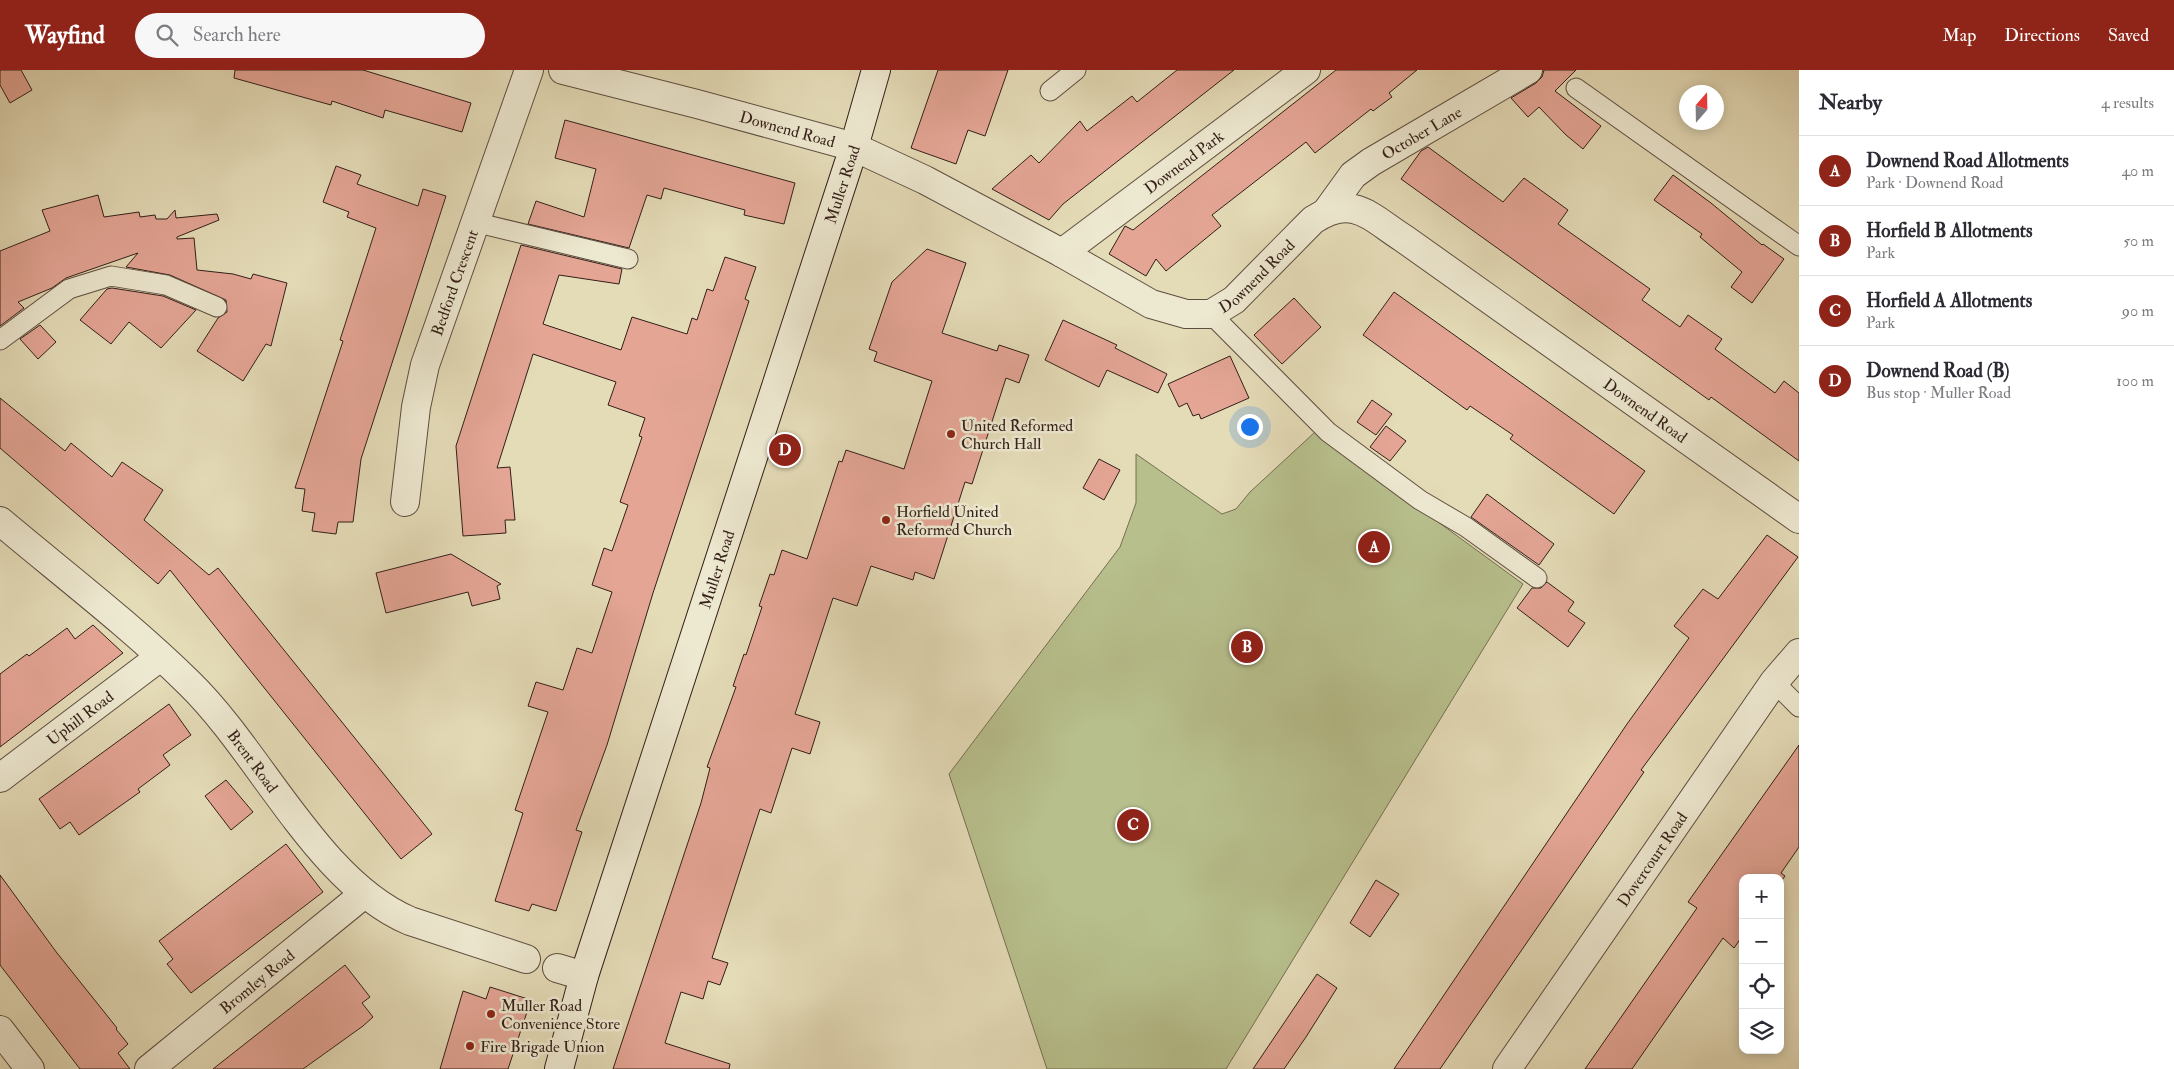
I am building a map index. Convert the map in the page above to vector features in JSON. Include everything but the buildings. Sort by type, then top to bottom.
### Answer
[{"type":"street","name":"Bedford Crescent","points":[[405,502],[419,386],[474,222],[530,70]]},
{"type":"street","name":"Downend Road","points":[[563,70],[726,111],[854,147],[925,180],[1062,253],[1150,304],[1186,314],[1211,314],[1234,300],[1313,220],[1328,210],[1350,207],[1363,212],[1799,519]]},
{"type":"street","name":"Muller Road","points":[[559,1069],[584,976],[854,147],[876,70]]},
{"type":"street","name":"Downend Park","points":[[1062,253],[1306,70]]},
{"type":"street","name":"October Lane","points":[[1328,210],[1359,170],[1528,70]]},
{"type":"street","name":"Brent Road","points":[[0,520],[190,684],[229,729],[320,848],[364,894],[393,914],[410,921],[526,958]]},
{"type":"street","name":"Dovercourt Road","points":[[1507,1069],[1774,682],[1799,652]]},
{"type":"street","name":"Uphill Road","points":[[0,778],[160,657]]},
{"type":"street","name":"Bromley Road","points":[[149,1069],[364,894]]},
{"type":"street","points":[[557,968],[584,976]]},
{"type":"street","points":[[0,1030],[30,1069]]},
{"type":"lane","points":[[1050,91],[1076,70]]},
{"type":"lane","points":[[1576,88],[1799,246]]},
{"type":"lane","points":[[474,222],[628,259]]},
{"type":"lane","points":[[0,340],[69,289],[111,276],[166,285],[217,307]]},
{"type":"lane","points":[[1211,314],[1328,432],[1420,500],[1466,527],[1537,578]]},
{"type":"lane","points":[[1774,682],[1799,707]]},
{"type":"green space","points":[[1315,432],[1523,584],[1226,1069],[1047,1069],[949,774],[1120,547],[1136,503],[1136,454],[1222,514],[1236,509],[1250,492]]},
{"type":"place","name":"United Reformed Church Hall","points":[[951,434]]},
{"type":"place","name":"Downend Road (B)","points":[[785,450]]},
{"type":"place","name":"Horfield United Reformed Church","points":[[886,520]]},
{"type":"place","name":"Downend Road Allotments","points":[[1374,547]]},
{"type":"place","name":"Horfield B Allotments","points":[[1247,647]]},
{"type":"place","name":"Horfield A Allotments","points":[[1133,825]]},
{"type":"place","name":"Muller Road Convenience Store","points":[[491,1014]]},
{"type":"place","name":"Fire Brigade Union","points":[[470,1046]]}]
